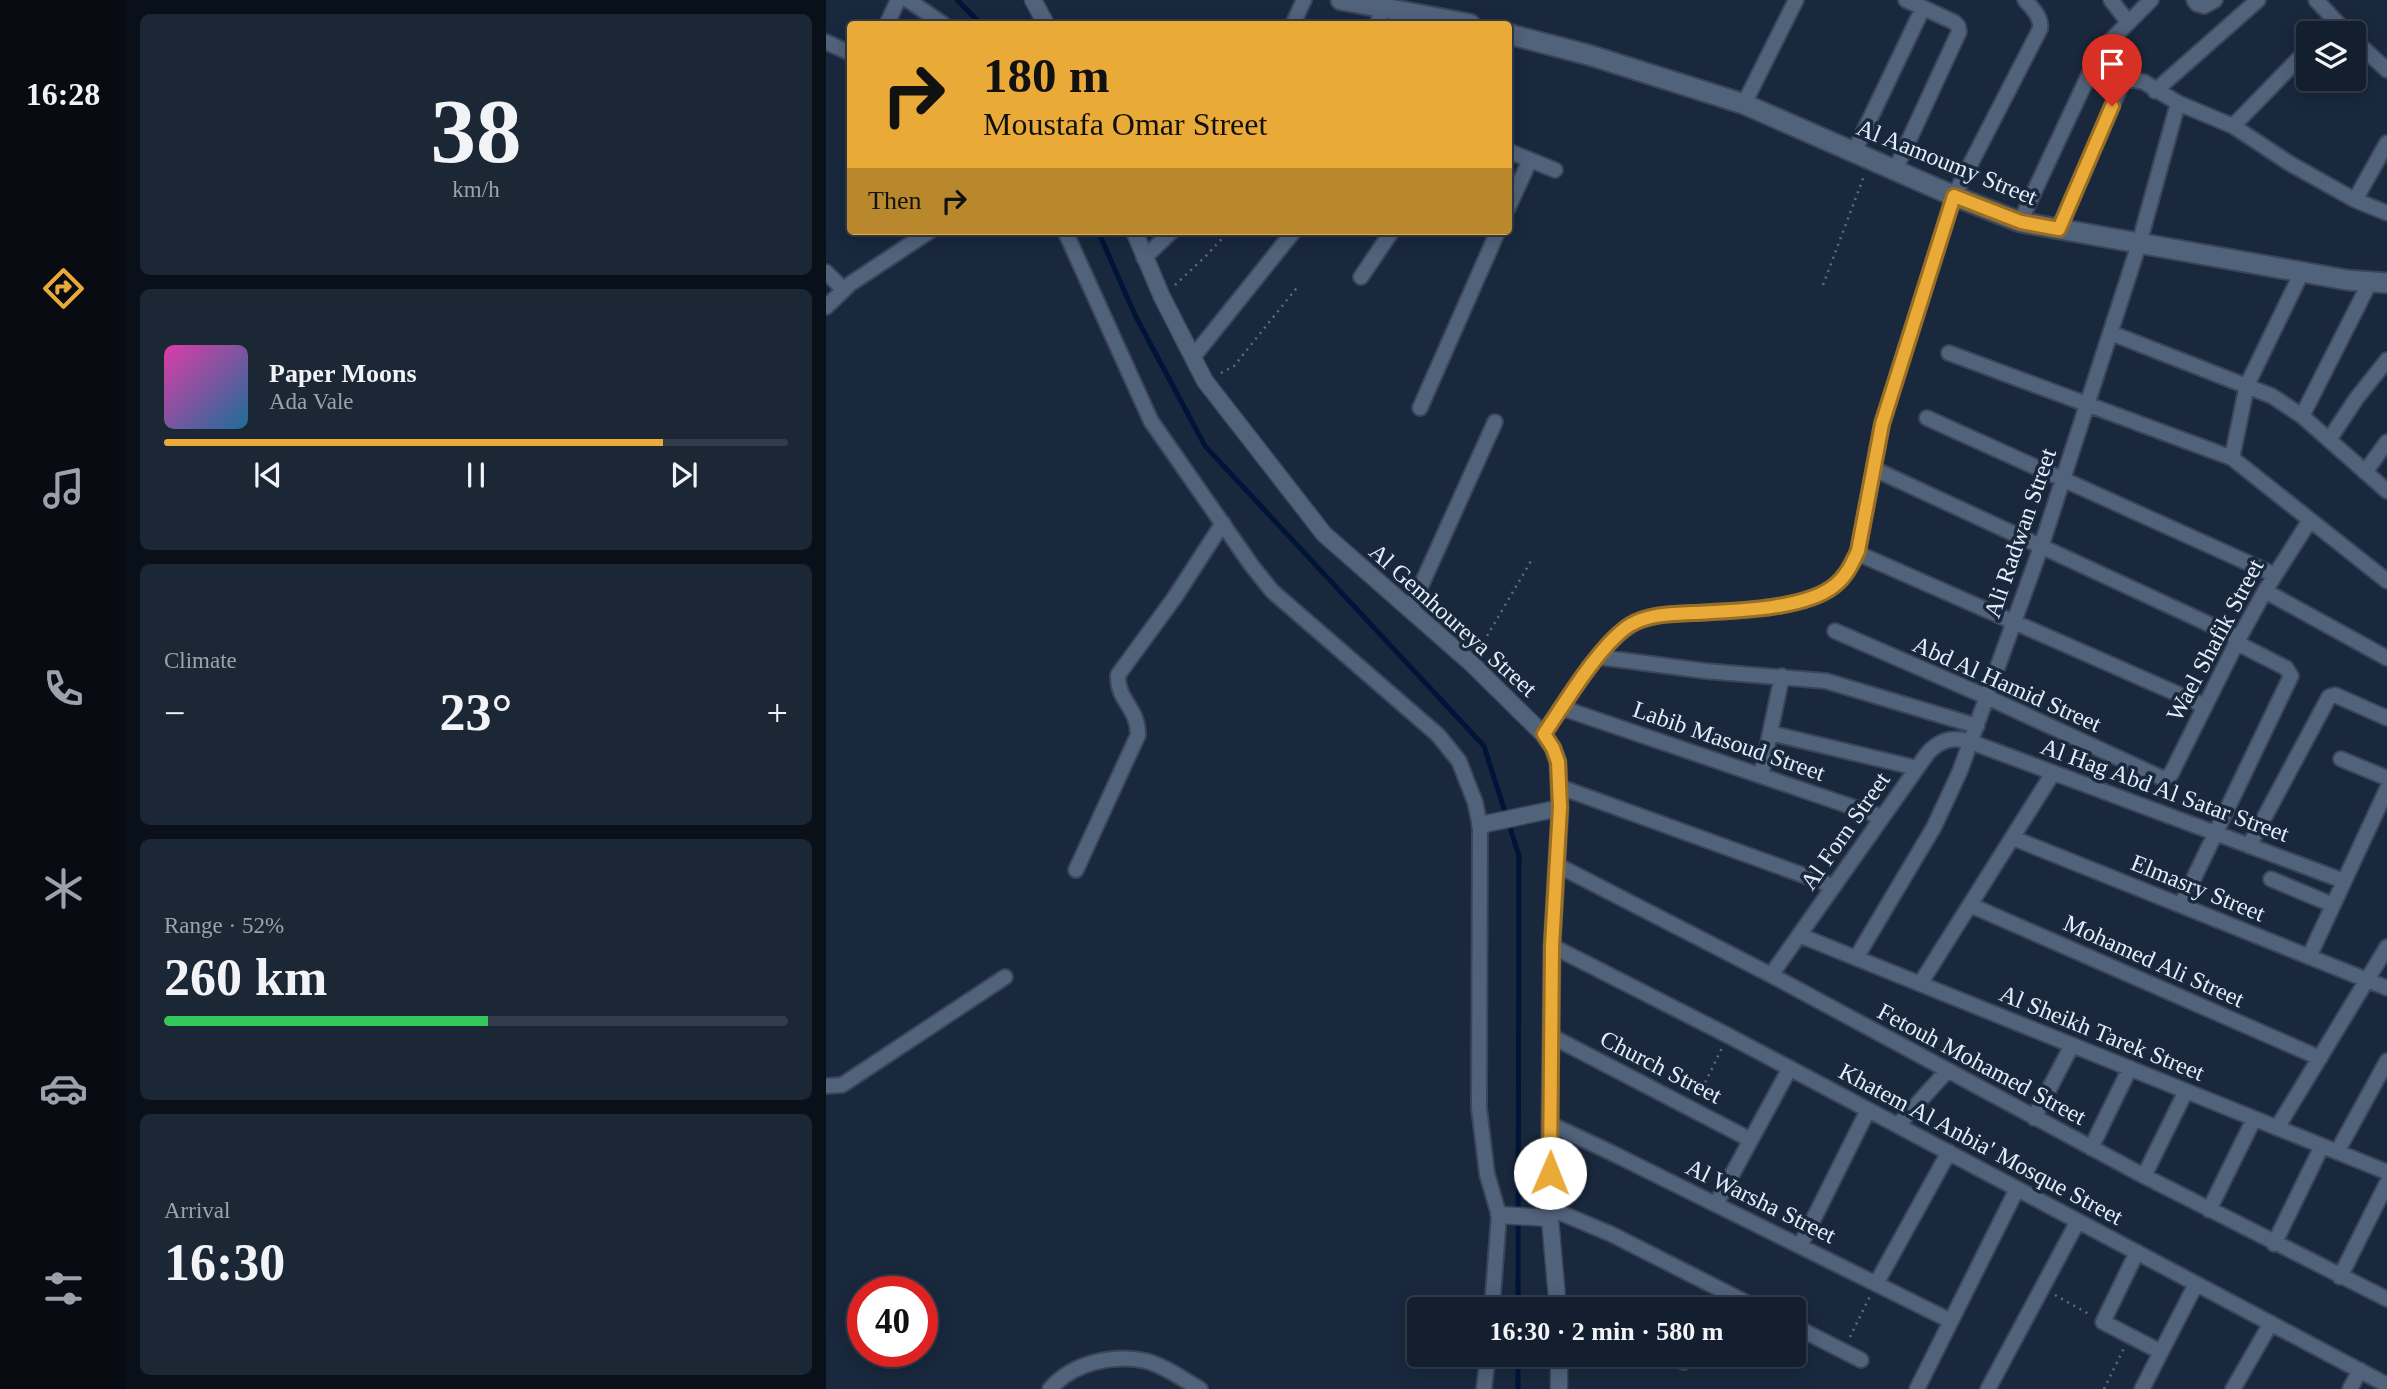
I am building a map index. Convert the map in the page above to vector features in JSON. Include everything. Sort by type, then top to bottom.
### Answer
[{"type":"main road","points":[[1341,0],[1380,16],[1436,21]]},
{"type":"main road","name":"Al Aamoumy Street","points":[[1512,35],[1600,59],[1744,104],[1954,196],[2021,222],[2378,283]]},
{"type":"street","points":[[888,21],[898,0]]},
{"type":"street","points":[[908,0],[939,21]]},
{"type":"street","points":[[1032,0],[1044,21]]},
{"type":"street","points":[[1294,21],[1304,0]]},
{"type":"street","points":[[1744,104],[1796,0]]},
{"type":"street","points":[[1895,170],[1959,32],[1954,22],[1906,0]]},
{"type":"street","points":[[1544,734],[1610,643],[1631,625],[1661,614],[1771,607],[1816,597],[1834,586],[1849,570],[1857,553],[1882,424],[1954,196],[2040,29],[2041,23],[2025,0]]},
{"type":"street","points":[[2111,0],[2129,22]]},
{"type":"street","points":[[2021,222],[2100,51],[2151,0]]},
{"type":"street","points":[[2194,0],[2204,6],[2215,0]]},
{"type":"street","points":[[2155,91],[2258,0]]},
{"type":"street","points":[[2316,0],[2334,21]]},
{"type":"street","points":[[1862,156],[1923,8]]},
{"type":"street","points":[[826,42],[847,52]]},
{"type":"street","points":[[2366,51],[2387,70]]},
{"type":"street","points":[[2233,126],[2296,61]]},
{"type":"street","points":[[2059,229],[2123,81],[2137,80],[2178,103],[2233,126],[2268,151],[2355,200],[2387,213]]},
{"type":"street","name":"Ali Radwan Street","points":[[1856,958],[1934,827],[1977,726],[2041,547],[2139,244],[2178,103]]},
{"type":"street","points":[[2355,200],[2387,143]]},
{"type":"street","points":[[1512,153],[1555,170]]},
{"type":"street","points":[[1512,199],[1530,160]]},
{"type":"street","points":[[826,307],[844,290],[924,235]]},
{"type":"street","points":[[1067,235],[1151,421],[1223,523],[1272,591],[1438,735],[1459,761],[1475,802],[1488,824],[1479,1108],[1487,1174],[1504,1215],[1494,1297]]},
{"type":"street","name":"Al Gemhoureya Street","points":[[1135,235],[1162,297],[1205,381],[1324,534],[1471,663],[1544,734],[1553,748],[1558,762],[1560,807],[1552,946],[1550,1124],[1545,1214],[1559,1297]]},
{"type":"street","points":[[1144,258],[1168,235]]},
{"type":"street","points":[[1361,277],[1389,235]]},
{"type":"street","points":[[1420,408],[1496,235]]},
{"type":"street","points":[[1193,358],[1290,236]]},
{"type":"street","points":[[826,272],[844,290]]},
{"type":"street","points":[[2232,458],[2247,385],[2302,272]]},
{"type":"street","points":[[2302,416],[2378,283]]},
{"type":"street","points":[[2110,333],[2272,396],[2302,416],[2387,491]]},
{"type":"street","points":[[1949,353],[2232,458],[2387,581]]},
{"type":"street","points":[[2329,440],[2356,399],[2387,360]]},
{"type":"street","points":[[1927,418],[2275,575]]},
{"type":"street","points":[[1409,610],[1495,422]]},
{"type":"street","points":[[2365,472],[2387,442]]},
{"type":"street","points":[[1874,469],[2238,641],[2286,668],[2291,676],[2181,905]]},
{"type":"street","name":"Wael Shafik Street","points":[[2161,779],[2171,774],[2265,591],[2310,520]]},
{"type":"street","points":[[1076,870],[1138,735],[1138,721],[1118,689],[1118,675],[1175,597],[1223,523]]},
{"type":"street","points":[[1857,553],[2205,706]]},
{"type":"street","points":[[2265,591],[2387,658]]},
{"type":"street","name":"Abd Al Hamid Street","points":[[1835,631],[2161,779]]},
{"type":"street","points":[[1599,657],[1705,671],[1826,681],[1977,726]]},
{"type":"street","points":[[1761,776],[1782,676]]},
{"type":"street","points":[[2249,846],[2329,697],[2335,695],[2387,718]]},
{"type":"street","name":"Labib Masoud Street","points":[[1562,708],[1882,817]]},
{"type":"street","points":[[1770,733],[1917,768]]},
{"type":"street","name":"Al Forn Street","points":[[1771,975],[1933,747],[1942,741],[1961,739],[1970,743]]},
{"type":"street","name":"Al Hag Abd Al Satar Street","points":[[1970,743],[2344,881]]},
{"type":"street","points":[[2341,759],[2387,778]]},
{"type":"street","points":[[1920,984],[2053,773]]},
{"type":"street","points":[[1560,787],[1833,886]]},
{"type":"street","points":[[2309,957],[2387,789]]},
{"type":"street","points":[[1488,824],[1560,807]]},
{"type":"street","name":"Elmasry Street","points":[[2013,838],[2387,988]]},
{"type":"street","name":"Fetouh Mohamed Street","points":[[1558,865],[1771,975],[2274,1244],[2387,1298]]},
{"type":"street","points":[[2271,879],[2333,905]]},
{"type":"street","name":"Mohamed Ali Street","points":[[1970,905],[2320,1058]]},
{"type":"street","name":"Al Sheikh Tarek Street","points":[[1799,935],[2387,1172]]},
{"type":"street","name":"Khatem Al Anbia' Mosque Street","points":[[1552,946],[1790,1068],[2387,1385]]},
{"type":"street","points":[[2277,1128],[2387,947]]},
{"type":"street","points":[[826,1086],[842,1086],[1005,977]]},
{"type":"street","name":"Church Street","points":[[1551,1036],[1751,1140]]},
{"type":"street","points":[[2034,1118],[2072,1045]]},
{"type":"street","points":[[2274,1244],[2329,1149],[2387,1061]]},
{"type":"street","points":[[1716,1204],[1790,1068]]},
{"type":"street","points":[[2091,1148],[2130,1068]]},
{"type":"street","points":[[1898,1125],[1947,1071]]},
{"type":"street","points":[[2144,1176],[2186,1091]]},
{"type":"street","points":[[1800,1246],[1868,1110]]},
{"type":"street","points":[[2209,1210],[2254,1119]]},
{"type":"street","name":"Al Warsha Street","points":[[1550,1124],[1951,1321]]},
{"type":"street","points":[[1876,1284],[1949,1152]]},
{"type":"street","points":[[2340,1277],[2387,1183]]},
{"type":"street","points":[[1917,1389],[2017,1189]]},
{"type":"street","points":[[1504,1215],[1545,1214],[1611,1234],[1735,1297]]},
{"type":"street","points":[[1988,1389],[2078,1221]]},
{"type":"street","points":[[2137,1252],[2103,1322],[2161,1352]]},
{"type":"street","points":[[2142,1389],[2196,1284]]},
{"type":"street","points":[[2233,1389],[2271,1323]]},
{"type":"street","points":[[1806,1332],[1861,1360]]},
{"type":"street","points":[[1050,1389],[1082,1366],[1115,1358],[1148,1362],[1200,1389]]},
{"type":"street","points":[[1484,1389],[1487,1367]]},
{"type":"street","points":[[1559,1367],[1559,1389]]},
{"type":"street","points":[[2350,1389],[2360,1370]]},
{"type":"street","points":[[1168,1389],[1179,1377]]},
{"type":"path","points":[[1823,285],[1862,156]]},
{"type":"path","points":[[1162,297],[1225,235]]},
{"type":"path","points":[[1205,381],[1234,366],[1299,285]]},
{"type":"path","points":[[1471,663],[1531,561]]},
{"type":"path","points":[[1693,1109],[1729,1036]]},
{"type":"path","points":[[1843,1351],[1876,1284]]},
{"type":"path","points":[[2043,1289],[2103,1322]]},
{"type":"path","points":[[2104,1389],[2130,1337]]},
{"type":"waterway","points":[[957,0],[978,21]]},
{"type":"waterway","points":[[1100,235],[1135,315],[1205,446],[1484,746],[1519,856],[1518,1297]]},
{"type":"waterway","points":[[1518,1367],[1518,1389]]},
{"type":"route","points":[[1550,1173],[1552,946],[1560,787],[1558,762],[1544,734],[1610,643],[1631,625],[1661,614],[1771,607],[1816,597],[1834,586],[1849,570],[1858,551],[1882,424],[1954,196],[2021,222],[2059,229],[2112,106]]}]
